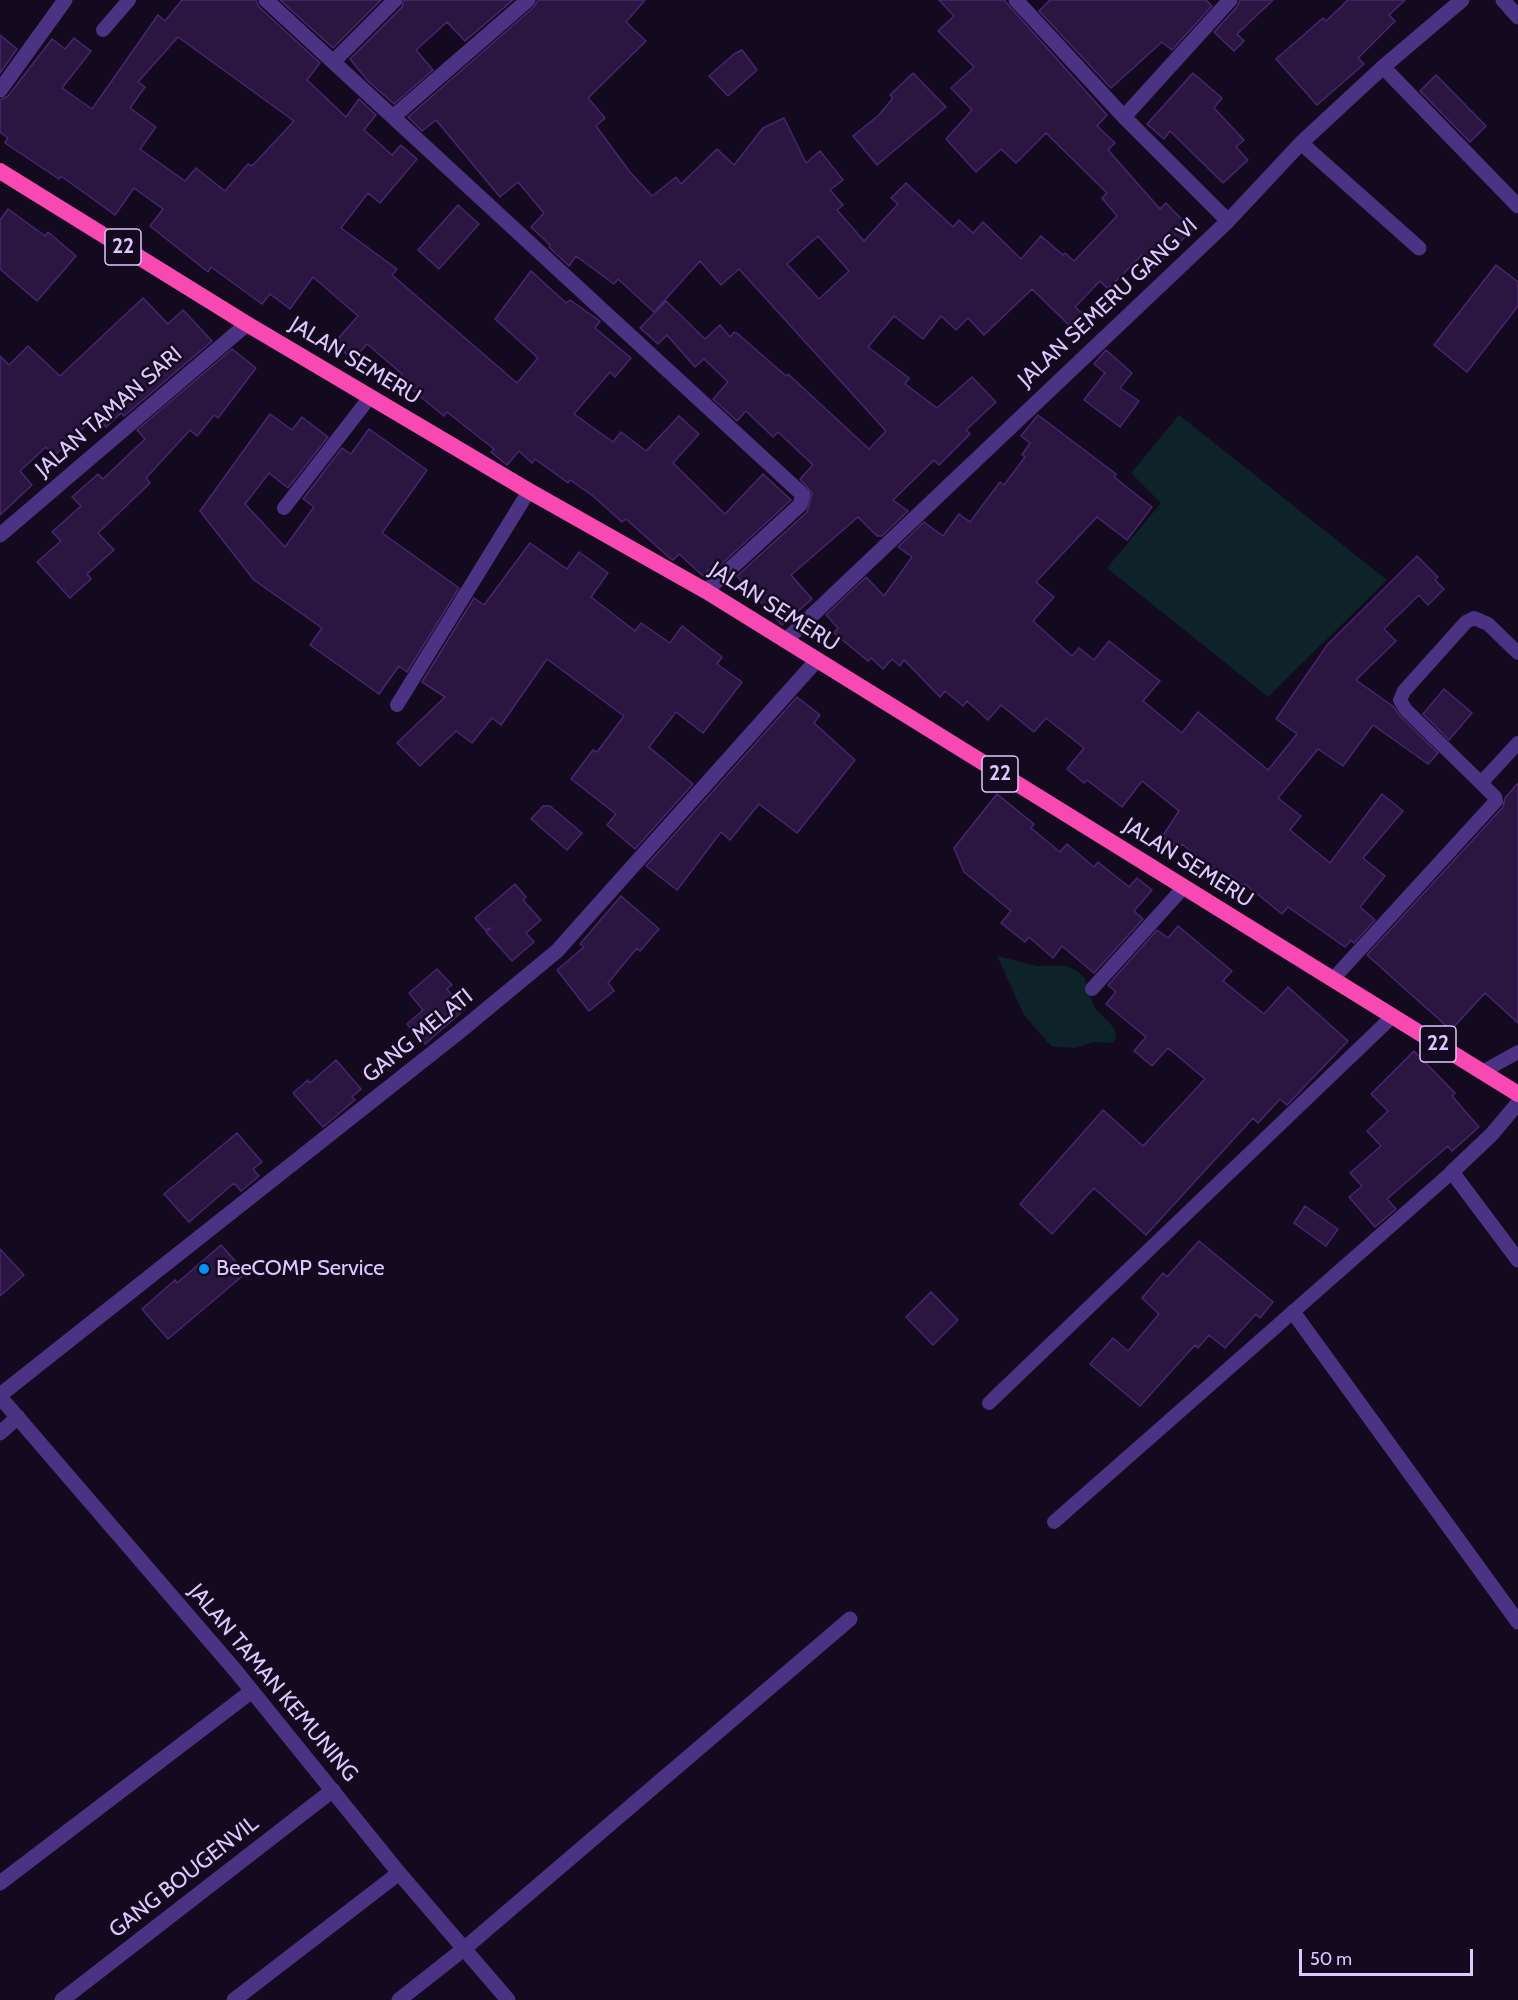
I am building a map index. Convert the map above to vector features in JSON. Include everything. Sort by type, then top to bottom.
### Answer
[{"type":"highway","name":"JALAN SEMERU","points":[[0,171],[247,324],[529,491],[706,591],[1518,1094]]},
{"type":"street","points":[[0,90],[65,0]]},
{"type":"street","points":[[266,0],[803,495],[800,505],[706,591]]},
{"type":"street","points":[[333,62],[394,0]]},
{"type":"street","points":[[393,117],[528,0]]},
{"type":"street","points":[[1124,117],[1230,0]]},
{"type":"street","name":"JALAN SEMERU GANG VI","points":[[786,640],[1228,221],[1301,143],[1383,66],[1462,0]]},
{"type":"street","points":[[1503,0],[1518,17]]},
{"type":"street","points":[[1024,3],[1124,117],[1228,221]]},
{"type":"street","points":[[1383,66],[1518,206]]},
{"type":"street","points":[[1301,143],[1419,248]]},
{"type":"street","name":"JALAN TAMAN SARI","points":[[0,535],[247,324]]},
{"type":"street","name":"GANG MELATI","points":[[0,1396],[459,1032],[557,951],[817,660]]},
{"type":"street","points":[[1518,1103],[1492,1134],[1452,1172],[1518,1260]]},
{"type":"street","points":[[1293,1312],[1518,1622]]},
{"type":"street","name":"JALAN TAMAN KEMUNING","points":[[0,1396],[252,1691],[399,1873],[508,2000]]},
{"type":"street","points":[[0,1433],[18,1417]]},
{"type":"street","points":[[399,2000],[465,1948],[850,1619]]},
{"type":"street","points":[[0,1883],[252,1691]]},
{"type":"street","name":"GANG BOUGENVIL","points":[[62,2000],[333,1790]]},
{"type":"street","points":[[234,2000],[399,1873]]},
{"type":"lane","points":[[103,30],[129,0]]},
{"type":"lane","points":[[284,508],[370,396]]},
{"type":"lane","points":[[397,705],[529,491]]},
{"type":"lane","points":[[1333,980],[1496,801],[1496,797],[1406,710],[1401,700],[1404,691],[1466,622],[1474,618],[1488,624],[1518,653]]},
{"type":"lane","points":[[1481,783],[1518,743]]},
{"type":"lane","points":[[1092,989],[1184,887]]},
{"type":"lane","points":[[989,1403],[1393,1016]]},
{"type":"lane","points":[[1482,1072],[1518,1052]]},
{"type":"lane","points":[[1054,1522],[1452,1172]]},
{"type":"shaded area","points":[[1179,415],[1387,580],[1268,697],[1107,568],[1161,503],[1131,473]]},
{"type":"shaded area","points":[[997,956],[1037,966],[1067,966],[1078,972],[1084,977],[1094,1007],[1115,1029],[1116,1039],[1111,1043],[1093,1042],[1075,1048],[1051,1046],[1024,1015]]},
{"type":"building","points":[[182,0],[256,0],[259,7],[320,63],[307,80],[346,117],[359,99],[376,115],[364,130],[392,155],[401,145],[417,159],[380,203],[368,193],[341,228],[397,269],[392,275],[517,383],[538,358],[495,319],[531,271],[566,303],[570,300],[600,321],[595,328],[631,358],[615,377],[610,372],[574,414],[613,442],[621,432],[646,451],[679,416],[699,434],[673,463],[725,514],[763,474],[791,500],[713,572],[709,569],[703,576],[679,554],[673,560],[671,559],[626,519],[622,522],[593,496],[570,480],[568,483],[535,459],[532,463],[519,451],[507,465],[491,452],[494,449],[447,412],[444,416],[399,379],[402,374],[367,344],[353,360],[334,343],[358,316],[313,277],[290,309],[270,294],[262,304],[211,267],[208,272],[150,226],[163,209],[134,188],[115,215],[61,176],[59,179],[5,143],[8,138],[0,132],[0,100],[8,96],[52,39],[65,49],[74,38],[91,51],[62,88],[92,109],[158,15],[165,21]],"holes":[[[178,37],[294,121],[252,166],[248,164],[225,191],[196,168],[185,181],[140,149],[156,127],[130,108],[145,87],[138,82]]]},
{"type":"building","points":[[280,0],[381,0],[333,48]]},
{"type":"building","points":[[404,0],[513,0],[465,41],[447,22],[416,50],[433,70],[394,104],[368,81],[350,59],[402,7]]},
{"type":"building","points":[[538,0],[645,0],[626,22],[646,41],[588,98],[605,118],[596,126],[630,172],[652,196],[676,177],[681,184],[717,149],[734,165],[763,128],[784,118],[806,163],[820,151],[843,180],[830,190],[843,205],[837,210],[864,241],[898,204],[891,198],[906,183],[953,227],[959,220],[973,233],[983,222],[1021,259],[1041,236],[1063,255],[1065,253],[1074,261],[1117,216],[1102,198],[1107,193],[1046,133],[1016,163],[1001,149],[976,172],[946,139],[972,110],[951,88],[974,67],[938,31],[954,16],[939,0],[1004,0],[1107,115],[1097,126],[1115,143],[1108,150],[1160,209],[1166,203],[1192,230],[1154,268],[1142,255],[1108,289],[1100,281],[1075,307],[1087,318],[1074,330],[1032,289],[984,335],[968,318],[956,330],[941,316],[923,339],[894,316],[868,347],[909,378],[905,384],[937,408],[972,377],[996,402],[966,430],[970,434],[939,465],[934,460],[893,500],[908,511],[882,536],[877,536],[858,517],[791,575],[812,599],[782,625],[737,576],[807,512],[812,493],[800,479],[813,465],[778,432],[773,437],[746,411],[737,421],[713,399],[728,382],[704,359],[695,367],[667,335],[658,344],[640,328],[666,301],[705,339],[720,325],[730,337],[734,332],[738,334],[786,376],[788,374],[869,449],[886,431],[739,269],[721,285],[700,261],[654,312],[618,279],[614,284],[576,256],[569,266],[549,247],[550,245],[531,227],[544,213],[518,182],[500,197],[436,120],[422,131],[408,117],[534,7]],"holes":[[[818,236],[849,271],[819,299],[787,264]]]},
{"type":"building","points":[[1050,0],[1206,0],[1212,6],[1172,50],[1162,42],[1111,88],[1039,11]]},
{"type":"building","points":[[1240,0],[1273,0],[1237,34],[1244,41],[1234,51],[1214,32],[1237,7]]},
{"type":"building","points":[[1348,0],[1405,0],[1389,15],[1395,21],[1358,58],[1364,64],[1317,105],[1276,59],[1323,18],[1326,21]]},
{"type":"building","points":[[0,35],[17,49],[0,73]]},
{"type":"building","points":[[742,50],[757,70],[728,96],[709,76],[734,54]]},
{"type":"building","points":[[913,73],[946,107],[877,165],[853,136],[879,115],[893,98],[890,95]]},
{"type":"building","points":[[1193,73],[1222,98],[1214,108],[1244,140],[1236,147],[1248,160],[1223,183],[1170,131],[1164,139],[1147,124]]},
{"type":"building","points":[[1436,75],[1486,126],[1470,142],[1420,91]]},
{"type":"building","points":[[458,205],[479,224],[439,269],[418,250]]},
{"type":"building","points":[[8,209],[45,236],[48,232],[76,256],[37,301],[0,269],[0,220]]},
{"type":"building","points":[[1496,265],[1518,282],[1518,306],[1467,372],[1434,345]]},
{"type":"building","points":[[143,298],[168,324],[183,310],[212,341],[124,416],[121,413],[106,427],[96,416],[54,456],[46,447],[20,471],[32,485],[0,515],[0,356],[9,365],[28,346],[60,376]]},
{"type":"building","points":[[232,349],[256,368],[218,418],[214,415],[197,436],[190,430],[146,478],[150,483],[98,533],[114,550],[87,574],[91,579],[70,598],[37,562],[61,541],[52,532],[81,506],[72,497],[98,474],[103,479],[145,439],[137,430]]},
{"type":"building","points":[[1106,350],[1132,373],[1120,388],[1139,401],[1120,427],[1084,400],[1105,373],[1094,364]]},
{"type":"building","points":[[270,414],[292,430],[302,417],[328,437],[288,488],[269,473],[245,504],[285,547],[314,507],[303,499],[342,448],[351,454],[369,429],[427,470],[382,533],[459,588],[407,672],[399,666],[379,694],[310,645],[322,628],[254,580],[200,511]]},
{"type":"building","points":[[1038,415],[1116,474],[1114,477],[1152,507],[1127,540],[1097,517],[1036,582],[1054,597],[1033,621],[1072,656],[1079,648],[1094,660],[1109,641],[1160,681],[1143,701],[1182,733],[1198,712],[1268,770],[1297,734],[1276,719],[1328,644],[1417,556],[1438,577],[1435,580],[1444,589],[1428,605],[1419,595],[1384,629],[1396,641],[1356,680],[1394,707],[1400,716],[1438,753],[1428,764],[1373,725],[1343,766],[1318,749],[1278,798],[1301,816],[1290,830],[1330,863],[1382,794],[1403,811],[1363,858],[1385,876],[1360,907],[1375,920],[1354,943],[1351,940],[1345,947],[1288,907],[1282,914],[1245,884],[1244,886],[1230,875],[1226,880],[1182,844],[1180,848],[1162,837],[1179,811],[1142,781],[1122,807],[1087,780],[1084,783],[1067,769],[1084,748],[1046,718],[1034,732],[1001,705],[988,720],[967,701],[963,706],[945,691],[940,697],[904,660],[900,666],[892,659],[883,669],[871,658],[868,661],[834,633],[838,628],[826,615],[866,577],[884,596],[912,557],[898,547],[924,522],[943,536],[959,514],[970,522],[1000,482],[1004,485],[1025,457],[1022,455],[1030,443],[1021,436]]},
{"type":"building","points":[[530,543],[567,569],[579,552],[608,573],[591,597],[635,631],[641,623],[670,643],[682,626],[722,657],[717,664],[742,682],[703,733],[676,712],[649,747],[693,784],[635,849],[607,825],[616,814],[571,779],[593,750],[597,752],[624,716],[547,659],[501,725],[492,718],[472,743],[456,731],[420,766],[397,743],[445,697],[422,682],[474,598],[484,605]]},
{"type":"building","points":[[1444,689],[1472,713],[1449,740],[1423,714]]},
{"type":"building","points":[[797,697],[820,715],[814,723],[855,760],[797,833],[759,804],[730,840],[721,832],[677,890],[646,866]]},
{"type":"building","points":[[1518,783],[1518,1023],[1485,993],[1451,1030],[1367,955],[1503,807],[1505,798]]},
{"type":"building","points":[[997,794],[1034,824],[1031,828],[1060,852],[1067,844],[1094,867],[1098,862],[1129,887],[1137,878],[1152,890],[1134,911],[1143,919],[1094,973],[1062,946],[1053,958],[1029,937],[1025,942],[1001,923],[1011,911],[964,872],[954,848]]},
{"type":"building","points":[[543,806],[550,806],[582,833],[567,850],[531,819]]},
{"type":"building","points":[[515,884],[526,897],[523,900],[541,920],[526,933],[534,942],[512,961],[486,932],[491,928],[485,930],[475,918]]},
{"type":"building","points":[[621,896],[659,929],[640,951],[637,948],[608,983],[614,991],[589,1011],[557,970],[584,947],[580,944]]},
{"type":"building","points":[[1178,926],[1232,971],[1223,981],[1264,1014],[1288,987],[1348,1041],[1287,1105],[1280,1099],[1258,1123],[1253,1118],[1146,1235],[1094,1188],[1052,1234],[1020,1204],[1103,1110],[1143,1146],[1205,1079],[1168,1048],[1152,1066],[1134,1051],[1146,1037],[1106,1004],[1116,992],[1108,985],[1157,930],[1168,938]]},
{"type":"building","points":[[437,969],[452,985],[447,989],[464,1010],[425,1044],[407,1024],[423,1010],[409,993]]},
{"type":"building","points":[[1414,1051],[1455,1093],[1452,1096],[1479,1127],[1452,1151],[1448,1146],[1387,1199],[1396,1209],[1375,1227],[1349,1197],[1362,1186],[1350,1173],[1381,1146],[1367,1131],[1388,1111],[1371,1094]]},
{"type":"building","points":[[336,1060],[361,1089],[352,1097],[355,1100],[323,1127],[293,1093],[308,1080],[310,1083]]},
{"type":"building","points":[[237,1133],[262,1162],[253,1169],[259,1176],[241,1191],[234,1183],[189,1222],[164,1194]]},
{"type":"building","points":[[1305,1206],[1338,1229],[1326,1246],[1294,1223]]},
{"type":"building","points":[[1199,1241],[1273,1302],[1260,1318],[1256,1314],[1225,1348],[1209,1335],[1198,1348],[1195,1345],[1140,1406],[1090,1364],[1113,1338],[1128,1351],[1159,1314],[1142,1298],[1163,1273],[1167,1277]]},
{"type":"building","points":[[221,1245],[246,1273],[168,1339],[142,1309],[175,1280],[177,1283]]},
{"type":"building","points":[[0,1249],[24,1275],[0,1296]]},
{"type":"building","points":[[931,1292],[958,1320],[933,1345],[906,1317]]},
{"type":"place","name":"BeeCOMP Service","points":[[204,1269]]}]
